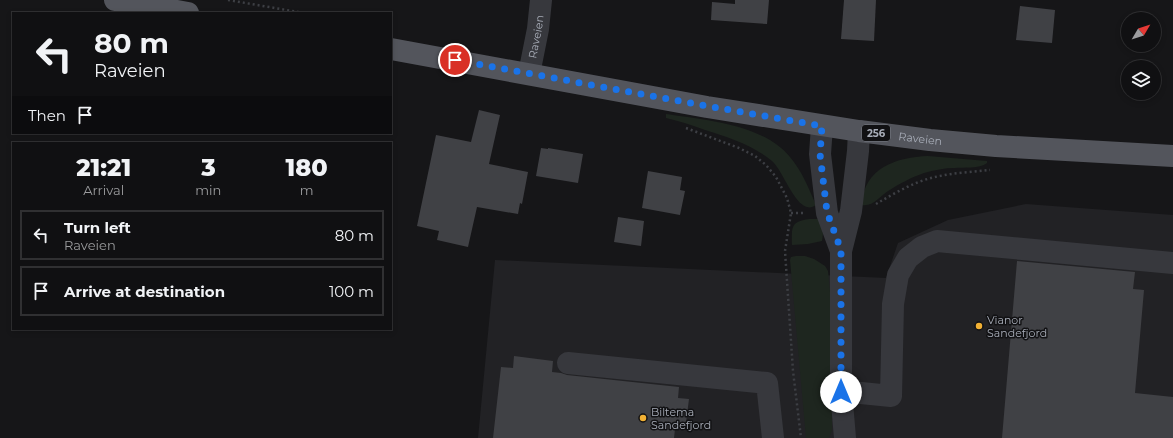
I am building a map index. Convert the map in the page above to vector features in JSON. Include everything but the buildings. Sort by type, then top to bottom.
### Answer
[{"type":"main road","points":[[114,0],[182,12]]},
{"type":"main road","name":"Raveien","points":[[392,49],[822,126],[930,140],[996,146],[1173,156]]},
{"type":"street","name":"Raveien","points":[[529,74],[538,29],[541,0]]},
{"type":"street","points":[[822,126],[820,154],[827,212],[841,250]]},
{"type":"street","points":[[845,438],[841,392],[841,250],[851,211],[859,131]]},
{"type":"street","points":[[841,392],[891,396],[893,304],[898,274],[908,258],[922,247],[937,241],[1173,263]]},
{"type":"street","points":[[568,363],[767,383],[774,438]]},
{"type":"path","points":[[228,0],[298,12]]},
{"type":"path","points":[[755,156],[766,165],[776,177],[787,198],[791,213],[785,251],[793,371],[801,438]]},
{"type":"path","points":[[872,206],[904,188],[931,178],[959,173],[994,170]]},
{"type":"shaded area","points":[[666,114],[732,125],[765,137],[779,146],[794,162],[805,180],[816,205],[813,207],[807,207],[797,200],[772,161],[757,150],[731,139],[666,118]]},
{"type":"shaded area","points":[[928,156],[987,161],[987,163],[976,167],[943,169],[924,173],[885,193],[873,203],[862,205],[864,192],[868,182],[884,167],[905,159]]},
{"type":"shaded area","points":[[1026,204],[1173,215],[1173,438],[478,438],[495,260],[886,278],[898,243],[948,220]]},
{"type":"shaded area","points":[[809,219],[820,219],[823,234],[822,241],[792,245],[793,226],[798,222]]},
{"type":"shaded area","points":[[805,256],[814,259],[825,266],[828,271],[830,292],[830,378],[832,419],[832,430],[829,438],[806,438],[790,260],[791,257]]},
{"type":"place","name":"Vianor Sandefjord","points":[[979,326]]},
{"type":"place","name":"Biltema Sandefjord","points":[[643,418]]},
{"type":"route","points":[[455,60],[822,126],[820,154],[827,212],[841,250],[841,392]]}]
